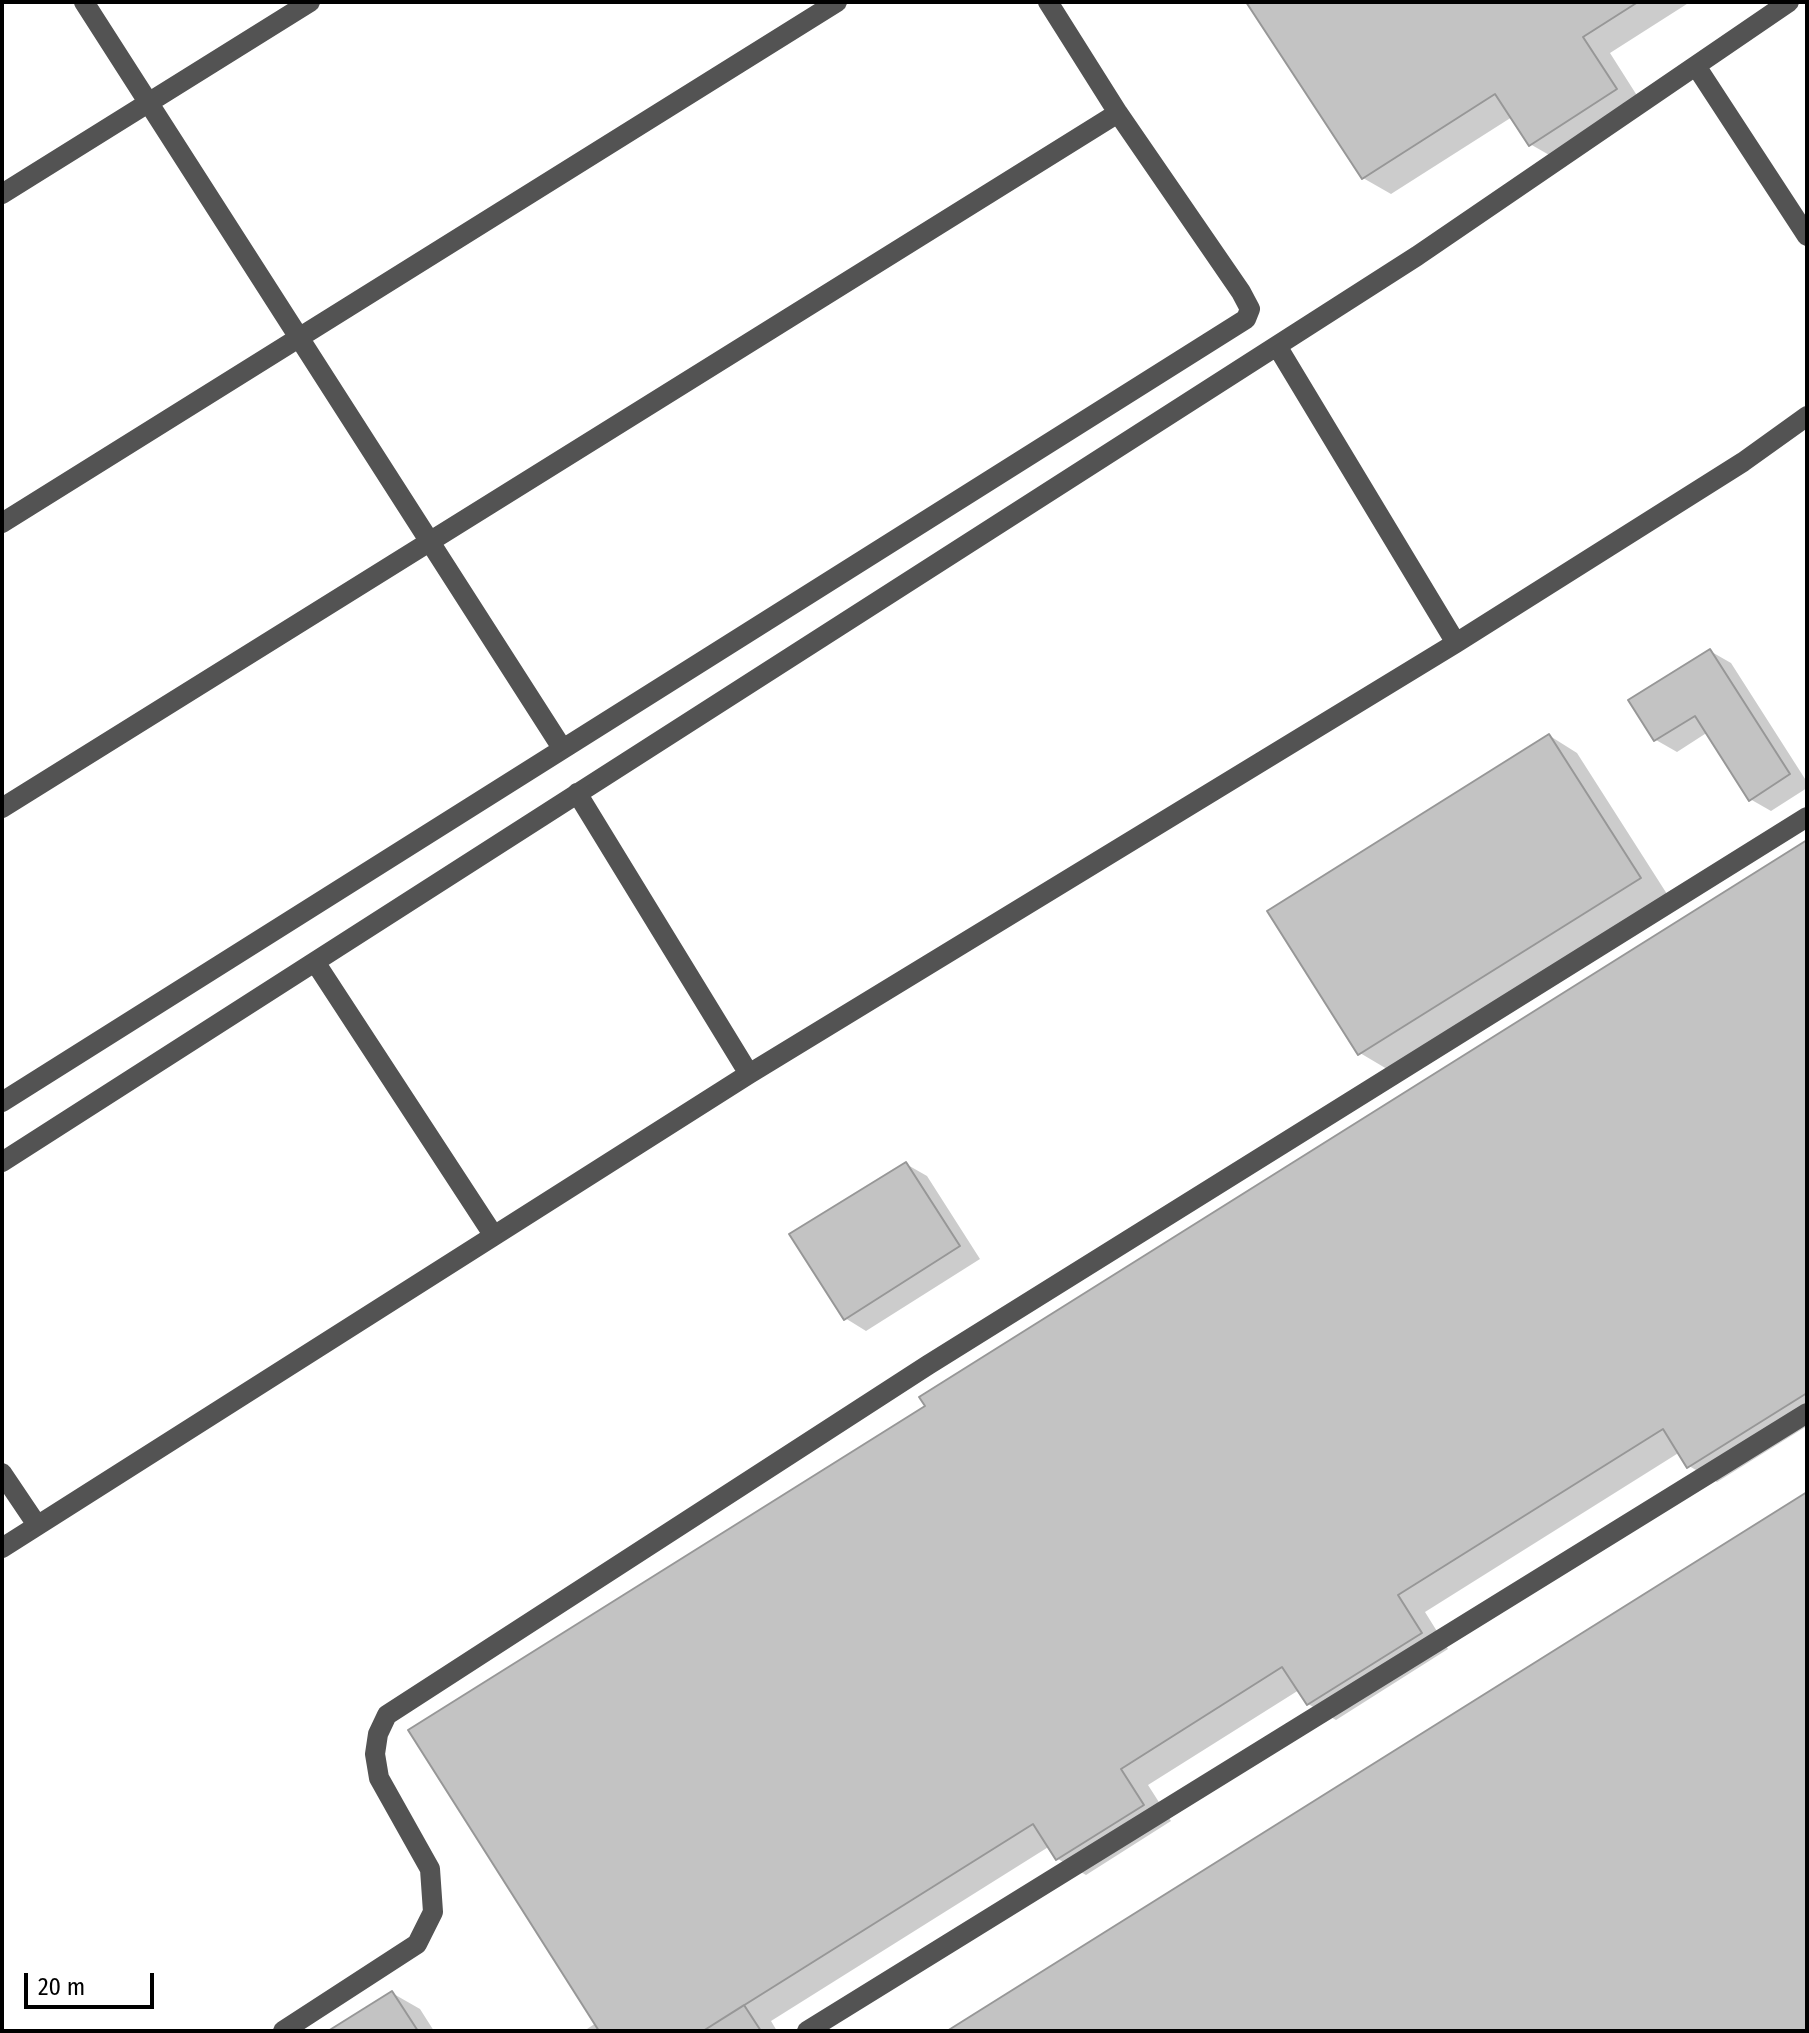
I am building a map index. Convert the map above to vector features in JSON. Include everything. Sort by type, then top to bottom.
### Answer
[{"type":"lane","points":[[84,2],[562,748]]},
{"type":"lane","points":[[2,194],[310,2]]},
{"type":"lane","points":[[2,523],[837,2]]},
{"type":"lane","points":[[2,1102],[1246,319],[1250,309],[1241,292],[1118,113],[1048,2]]},
{"type":"lane","points":[[2,1162],[1417,256],[1789,2]]},
{"type":"lane","points":[[1696,66],[1807,236]]},
{"type":"lane","points":[[2,808],[1118,113]]},
{"type":"lane","points":[[1277,346],[1456,643]]},
{"type":"lane","points":[[2,1548],[749,1074],[1456,643],[1743,462],[1807,416]]},
{"type":"lane","points":[[577,793],[749,1074]]},
{"type":"lane","points":[[283,2031],[417,1944],[433,1912],[430,1869],[379,1778],[375,1754],[378,1734],[387,1715],[928,1365],[1807,817]]},
{"type":"lane","points":[[315,962],[494,1236]]},
{"type":"lane","points":[[807,2031],[1807,1413]]},
{"type":"lane","points":[[2,1473],[37,1525]]},
{"type":"building","points":[[1246,2],[1638,2],[1583,37],[1617,89],[1529,146],[1495,94],[1362,179]]},
{"type":"building","points":[[1710,649],[1790,774],[1749,801],[1695,716],[1654,741],[1628,700]]},
{"type":"building","points":[[1549,734],[1641,878],[1358,1055],[1267,911]]},
{"type":"building","points":[[1807,840],[1807,1393],[1687,1468],[1663,1429],[1398,1595],[1422,1633],[1307,1705],[1282,1667],[1121,1769],[1144,1805],[1056,1860],[1033,1824],[703,2031],[599,2031],[408,1730],[925,1406],[919,1397]]},
{"type":"building","points":[[906,1162],[960,1246],[844,1320],[789,1234]]},
{"type":"building","points":[[1807,1492],[1807,2031],[947,2031]]},
{"type":"building","points":[[392,1991],[418,2031],[328,2031]]},
{"type":"building","points":[[744,2005],[761,2031],[703,2031]]}]
